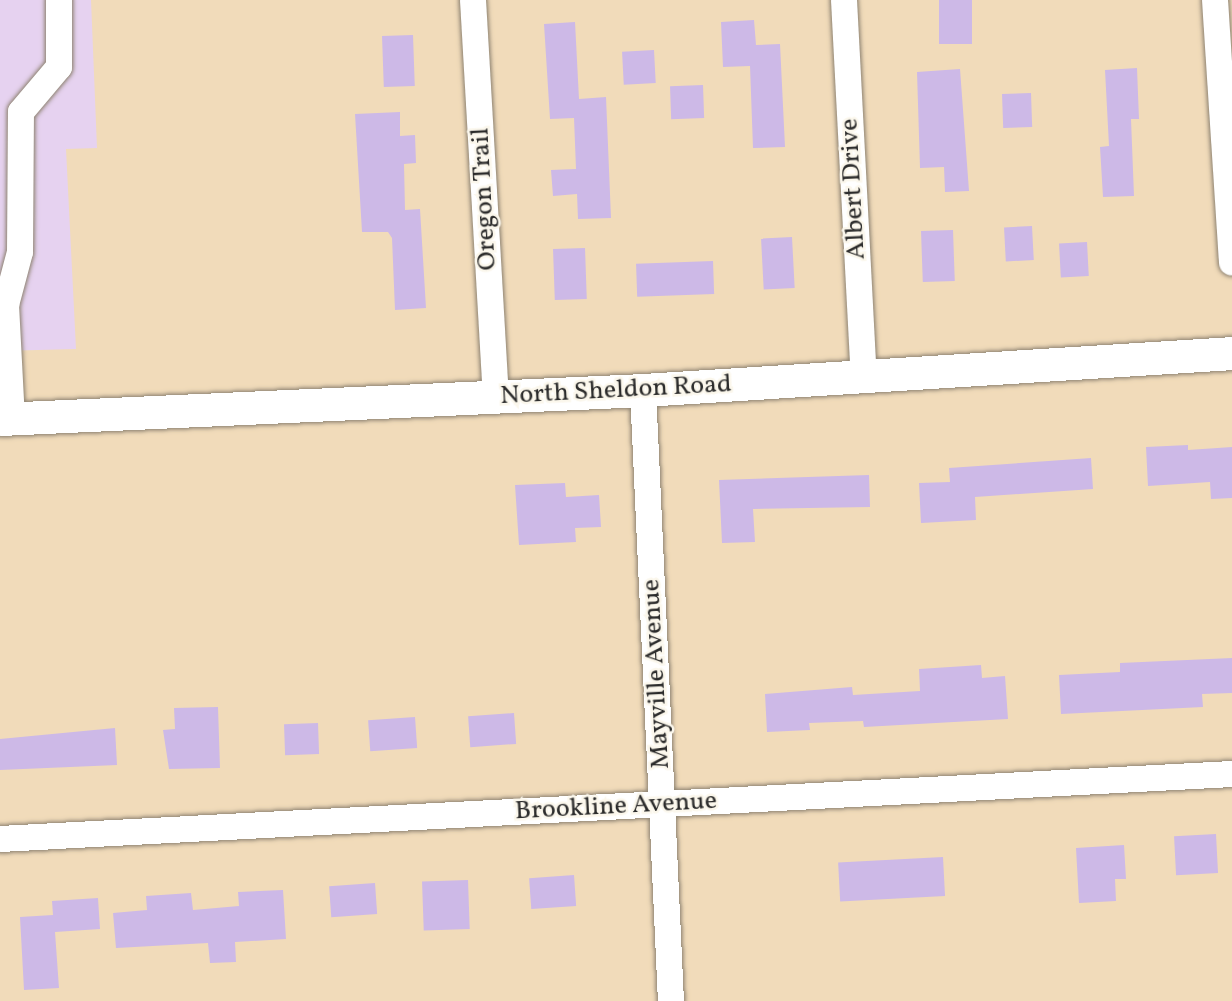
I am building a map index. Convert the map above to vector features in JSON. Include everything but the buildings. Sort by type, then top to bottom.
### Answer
[{"type":"main road","name":"North Sheldon Road","points":[[6,419],[496,398],[1232,353]]},
{"type":"street","points":[[6,419],[3,300],[20,252],[22,112],[59,66],[59,0]]},
{"type":"street","name":"Oregon Trail","points":[[473,0],[496,398]]},
{"type":"street","name":"Albert Drive","points":[[844,0],[864,377]]},
{"type":"street","points":[[1216,0],[1232,262]]},
{"type":"street","name":"Mayville Avenue","points":[[643,390],[671,1001]]},
{"type":"street","name":"Brookline Avenue","points":[[0,839],[1232,774]]},
{"type":"shaded area","points":[[0,0],[91,0],[97,148],[66,149],[76,349],[0,351]]}]
